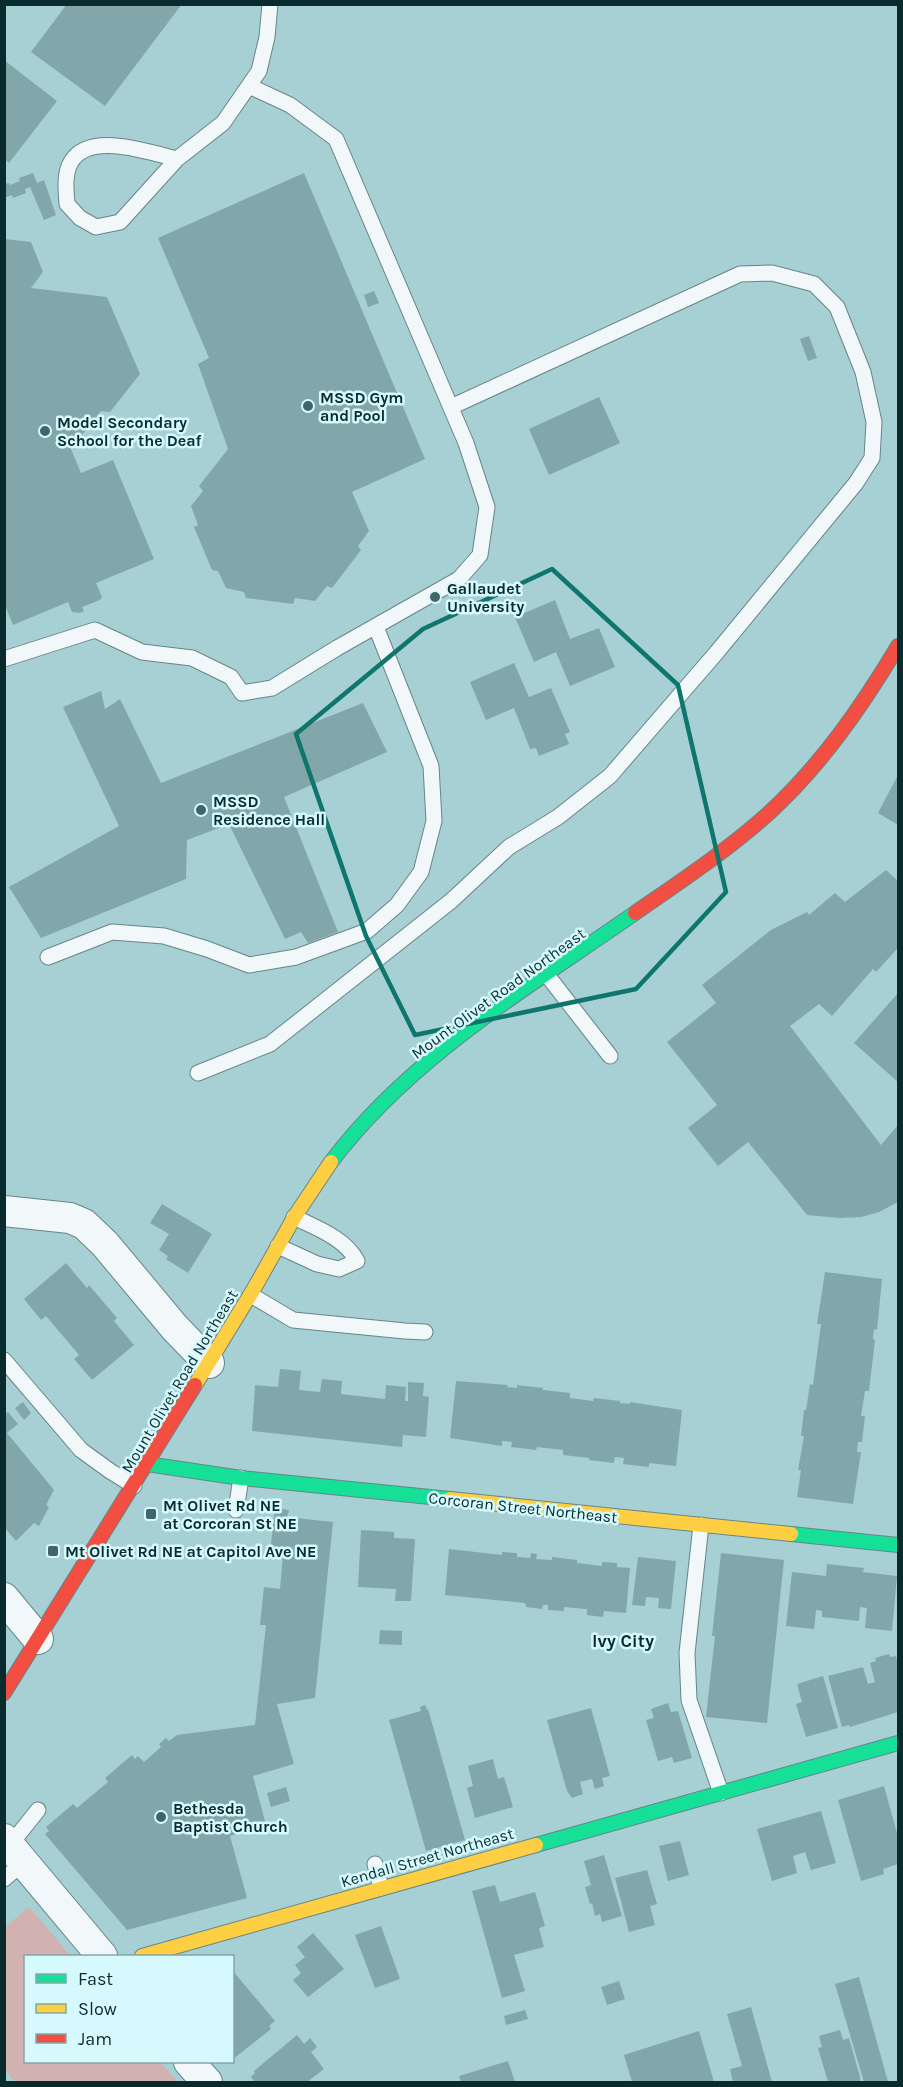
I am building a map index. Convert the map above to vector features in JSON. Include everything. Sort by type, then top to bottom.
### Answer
[{"type":"street","name":"Mount Olivet Road Northeast","points":[[4,1693],[209,1363],[313,1186],[340,1149],[382,1104],[462,1036],[721,851],[772,809],[847,726],[898,646]]},
{"type":"street","points":[[4,1211],[70,1218],[84,1224],[105,1244],[175,1328],[209,1363]]},
{"type":"street","name":"Corcoran Street Northeast","points":[[147,1464],[240,1478],[898,1545]]},
{"type":"street","points":[[4,1599],[38,1639]]},
{"type":"street","name":"Kendall Street Northeast","points":[[146,1955],[898,1743]]},
{"type":"street","points":[[11,1856],[101,1955]]},
{"type":"street","points":[[191,2063],[207,2082]]},
{"type":"lane","points":[[177,159],[131,148],[100,145],[79,151],[70,164],[66,182],[67,204],[80,218],[96,227],[120,222],[177,159],[224,123],[259,71],[267,37],[270,4]]},
{"type":"lane","points":[[4,659],[95,630],[142,652],[192,658],[231,677],[242,693],[272,688],[459,579],[480,555],[487,507],[466,443],[336,139],[290,105],[249,86]]},
{"type":"lane","points":[[198,1073],[270,1044],[451,901],[509,847],[558,817],[610,776],[856,483],[872,458],[874,422],[865,382],[837,307],[813,284],[772,273],[740,274],[451,407]]},
{"type":"lane","points":[[48,957],[112,932],[164,936],[249,965],[296,957],[367,931],[397,905],[421,872],[434,821],[430,766],[376,627]]},
{"type":"lane","points":[[547,975],[610,1056]]},
{"type":"lane","points":[[278,1246],[317,1264],[339,1269],[357,1261],[352,1250],[329,1234],[294,1217]]},
{"type":"lane","points":[[250,1295],[293,1320],[425,1332]]},
{"type":"lane","points":[[4,1359],[81,1450],[134,1486]]},
{"type":"lane","points":[[236,1510],[240,1478]]},
{"type":"lane","points":[[701,1525],[687,1653],[689,1700],[721,1793]]},
{"type":"lane","points":[[11,1856],[38,1810]]},
{"type":"lane","points":[[375,1864],[381,1888]]},
{"type":"highlighted area","points":[[552,569],[678,685],[726,892],[636,989],[415,1035],[366,936],[296,734],[423,629]]},
{"type":"shaded area","points":[[29,1907],[70,1955],[24,1955],[24,2063],[161,2063],[178,2082],[15,2082],[5,2070],[5,1927]]},
{"type":"building","points":[[67,4],[182,4],[105,106],[31,52]]},
{"type":"building","points":[[4,60],[57,101],[9,163],[4,159]]},
{"type":"building","points":[[33,173],[37,183],[44,180],[56,215],[44,220],[30,187],[25,189],[26,193],[13,198],[12,195],[4,198],[4,184],[9,183],[10,185],[20,181],[19,178]]},
{"type":"building","name":"MSSD Gym and Pool","points":[[304,173],[425,459],[352,492],[369,531],[358,546],[361,550],[332,588],[327,586],[315,601],[295,598],[293,604],[246,598],[244,592],[226,588],[218,571],[212,570],[194,527],[198,525],[191,506],[203,491],[199,486],[228,449],[198,364],[209,358],[158,238]]},
{"type":"building","name":"Model Secondary School for the Deaf","points":[[4,239],[31,242],[43,272],[31,288],[107,297],[140,374],[110,412],[101,411],[71,449],[81,473],[113,460],[154,559],[96,583],[102,597],[82,607],[84,611],[80,613],[72,612],[68,602],[13,625],[4,603]]},
{"type":"building","points":[[374,291],[379,303],[368,307],[364,295]]},
{"type":"building","points":[[809,336],[817,358],[808,361],[800,339]]},
{"type":"building","points":[[599,397],[620,443],[549,475],[529,429]]},
{"type":"building","points":[[555,600],[570,639],[599,628],[615,667],[570,686],[556,652],[534,662],[515,617]]},
{"type":"building","points":[[514,663],[529,697],[551,688],[570,732],[565,734],[569,744],[539,756],[536,748],[530,749],[514,708],[486,720],[470,682]]},
{"type":"building","name":"MSSD Residence Hall","points":[[101,691],[105,709],[120,699],[161,783],[363,703],[387,752],[284,797],[338,932],[308,943],[301,932],[285,939],[229,824],[187,840],[186,879],[41,938],[9,887],[119,826],[63,707]]},
{"type":"building","points":[[898,775],[898,825],[878,813]]},
{"type":"building","points":[[886,870],[898,881],[898,948],[876,972],[873,969],[832,1016],[819,1004],[790,1026],[881,1145],[898,1125],[898,1202],[879,1212],[861,1217],[807,1215],[748,1142],[718,1166],[688,1128],[717,1105],[667,1042],[716,1003],[702,985],[771,930],[807,912],[809,915],[835,893],[845,902]]},
{"type":"building","points":[[898,993],[898,1082],[854,1043]]},
{"type":"building","points":[[162,1204],[212,1234],[188,1273],[166,1259],[168,1256],[159,1250],[169,1234],[150,1223]]},
{"type":"building","points":[[66,1263],[87,1288],[89,1285],[117,1318],[114,1321],[134,1345],[92,1380],[74,1359],[79,1355],[46,1316],[41,1320],[24,1299]]},
{"type":"building","points":[[825,1272],[882,1279],[877,1330],[874,1329],[873,1339],[875,1340],[869,1391],[865,1391],[861,1416],[865,1416],[862,1442],[858,1442],[857,1452],[861,1452],[853,1504],[797,1497],[801,1470],[798,1470],[804,1436],[801,1436],[804,1410],[806,1410],[810,1384],[813,1385],[821,1324],[817,1324]]},
{"type":"building","points":[[280,1369],[301,1371],[299,1390],[320,1392],[322,1379],[342,1381],[341,1394],[385,1399],[386,1385],[406,1387],[405,1401],[408,1401],[408,1382],[424,1383],[423,1396],[429,1397],[426,1437],[403,1435],[402,1447],[252,1431],[255,1385],[278,1387]]},
{"type":"building","points":[[456,1381],[508,1385],[507,1387],[517,1388],[517,1385],[543,1388],[543,1390],[570,1393],[570,1398],[593,1401],[594,1398],[682,1410],[676,1466],[649,1463],[649,1467],[623,1464],[624,1458],[615,1457],[614,1463],[589,1460],[589,1458],[563,1455],[563,1450],[537,1447],[536,1450],[511,1447],[512,1442],[502,1441],[502,1446],[450,1438]]},
{"type":"building","points":[[23,1402],[31,1413],[24,1420],[15,1408]]},
{"type":"building","points":[[8,1412],[18,1424],[7,1433],[54,1490],[46,1505],[49,1507],[39,1526],[34,1523],[16,1541],[4,1527],[4,1415]]},
{"type":"building","name":"Bethesda Baptist Church","points":[[275,1508],[289,1510],[287,1517],[333,1522],[315,1698],[277,1704],[294,1764],[253,1776],[266,1825],[230,1836],[247,1898],[127,1930],[45,1834],[49,1831],[46,1827],[73,1804],[77,1808],[108,1782],[105,1778],[132,1755],[135,1759],[138,1756],[144,1762],[161,1747],[159,1744],[166,1738],[169,1741],[177,1735],[255,1725],[266,1625],[260,1625],[264,1587],[280,1589],[283,1554],[270,1553]]},
{"type":"building","points":[[361,1530],[394,1532],[394,1538],[415,1539],[411,1601],[395,1601],[396,1589],[358,1587]]},
{"type":"building","points":[[449,1549],[502,1555],[502,1552],[517,1553],[517,1557],[530,1558],[531,1553],[537,1554],[536,1559],[552,1560],[552,1557],[602,1566],[602,1562],[617,1563],[617,1567],[630,1568],[626,1613],[604,1611],[603,1617],[587,1615],[587,1609],[564,1607],[564,1611],[548,1610],[548,1605],[543,1605],[542,1609],[526,1607],[525,1603],[445,1595]]},
{"type":"building","points":[[721,1553],[784,1560],[767,1723],[706,1717]]},
{"type":"building","points":[[638,1557],[676,1561],[671,1609],[658,1608],[659,1598],[646,1597],[645,1606],[632,1605]]},
{"type":"building","points":[[827,1564],[864,1568],[863,1572],[897,1576],[892,1631],[865,1628],[867,1608],[860,1607],[859,1621],[822,1617],[822,1611],[816,1610],[814,1629],[786,1626],[792,1572],[826,1576]]},
{"type":"building","points":[[380,1630],[402,1631],[402,1645],[379,1644]]},
{"type":"building","points":[[889,1654],[890,1657],[896,1656],[898,1666],[898,1712],[850,1727],[849,1725],[842,1727],[828,1676],[863,1667],[868,1684],[875,1682],[870,1663],[876,1661],[875,1658]]},
{"type":"building","points":[[823,1676],[838,1728],[806,1737],[796,1704],[802,1702],[797,1684]]},
{"type":"building","points":[[668,1703],[671,1712],[678,1711],[692,1758],[674,1763],[672,1757],[658,1761],[646,1720],[654,1718],[651,1709]]},
{"type":"building","points":[[425,1705],[465,1840],[426,1851],[389,1720],[421,1711],[420,1707]]},
{"type":"building","points":[[591,1708],[610,1776],[602,1778],[604,1786],[595,1789],[592,1779],[580,1782],[583,1794],[572,1798],[567,1791],[547,1720]]},
{"type":"building","points":[[493,1759],[498,1779],[504,1777],[513,1807],[475,1818],[467,1788],[473,1786],[468,1766]]},
{"type":"building","points":[[884,1786],[898,1837],[898,1864],[883,1869],[884,1874],[861,1881],[838,1800]]},
{"type":"building","points":[[286,1787],[290,1801],[271,1807],[267,1793]]},
{"type":"building","points":[[821,1811],[836,1863],[811,1870],[805,1852],[793,1856],[797,1873],[772,1881],[757,1829]]},
{"type":"building","points":[[680,1841],[689,1875],[668,1881],[659,1846]]},
{"type":"building","points":[[604,1855],[622,1916],[602,1922],[600,1914],[595,1916],[592,1903],[590,1904],[585,1887],[591,1885],[584,1861]]},
{"type":"building","points":[[647,1870],[657,1904],[650,1906],[655,1925],[629,1932],[615,1878]]},
{"type":"building","points":[[495,1885],[500,1902],[535,1892],[545,1926],[539,1928],[544,1947],[514,1955],[525,1991],[502,1998],[472,1891]]},
{"type":"building","points":[[381,1926],[400,1979],[375,1988],[355,1935]]},
{"type":"building","points":[[313,1933],[344,1969],[308,1997],[293,1980],[301,1973],[295,1965],[305,1957],[297,1947]]},
{"type":"building","points":[[234,1972],[275,2021],[269,2026],[271,2029],[234,2058]]},
{"type":"building","points":[[859,1977],[888,2082],[864,2082],[835,1984]]},
{"type":"building","points":[[619,1981],[625,1999],[607,2005],[601,1987]]},
{"type":"building","points":[[751,2007],[772,2082],[733,2082],[730,2069],[742,2066],[727,2014]]},
{"type":"building","points":[[525,2010],[528,2019],[506,2025],[504,2016]]},
{"type":"building","points":[[840,2030],[843,2040],[849,2038],[860,2082],[828,2082],[818,2048],[822,2047],[819,2036]]},
{"type":"building","points":[[699,2031],[714,2082],[632,2082],[624,2055]]},
{"type":"building","points":[[297,2035],[304,2044],[310,2038],[317,2047],[311,2052],[324,2069],[307,2082],[255,2082],[251,2077],[254,2071]]},
{"type":"building","points":[[508,2061],[515,2082],[461,2082],[459,2076]]},
{"type":"traffic: fast","points":[[331,1162],[362,1124],[434,1057],[513,997],[635,913]]},
{"type":"traffic: fast","points":[[147,1464],[241,1478],[450,1499]]},
{"type":"traffic: fast","points":[[791,1534],[898,1545]]},
{"type":"traffic: fast","points":[[536,1845],[898,1743]]},
{"type":"traffic: slow","points":[[195,1385],[295,1216],[331,1162]]},
{"type":"traffic: slow","points":[[450,1499],[791,1534]]},
{"type":"traffic: slow","points":[[146,1955],[536,1845]]},
{"type":"traffic: jam","points":[[635,913],[738,839],[789,794],[840,734],[898,646]]},
{"type":"traffic: jam","points":[[4,1693],[195,1385]]},
{"type":"place","name":"MSSD Gym and Pool","points":[[308,406]]},
{"type":"place","name":"Model Secondary School for the Deaf","points":[[45,431]]},
{"type":"place","name":"Gallaudet University","points":[[435,597]]},
{"type":"place","name":"MSSD Residence Hall","points":[[201,810]]},
{"type":"place","name":"Mt Olivet Rd NE at Corcoran St NE","points":[[151,1514]]},
{"type":"place","name":"Mt Olivet Rd NE at Capitol Ave NE","points":[[53,1551]]},
{"type":"place","name":"Bethesda Baptist Church","points":[[161,1817]]},
{"type":"district","name":"Ivy City","points":[[623,1641]]}]
